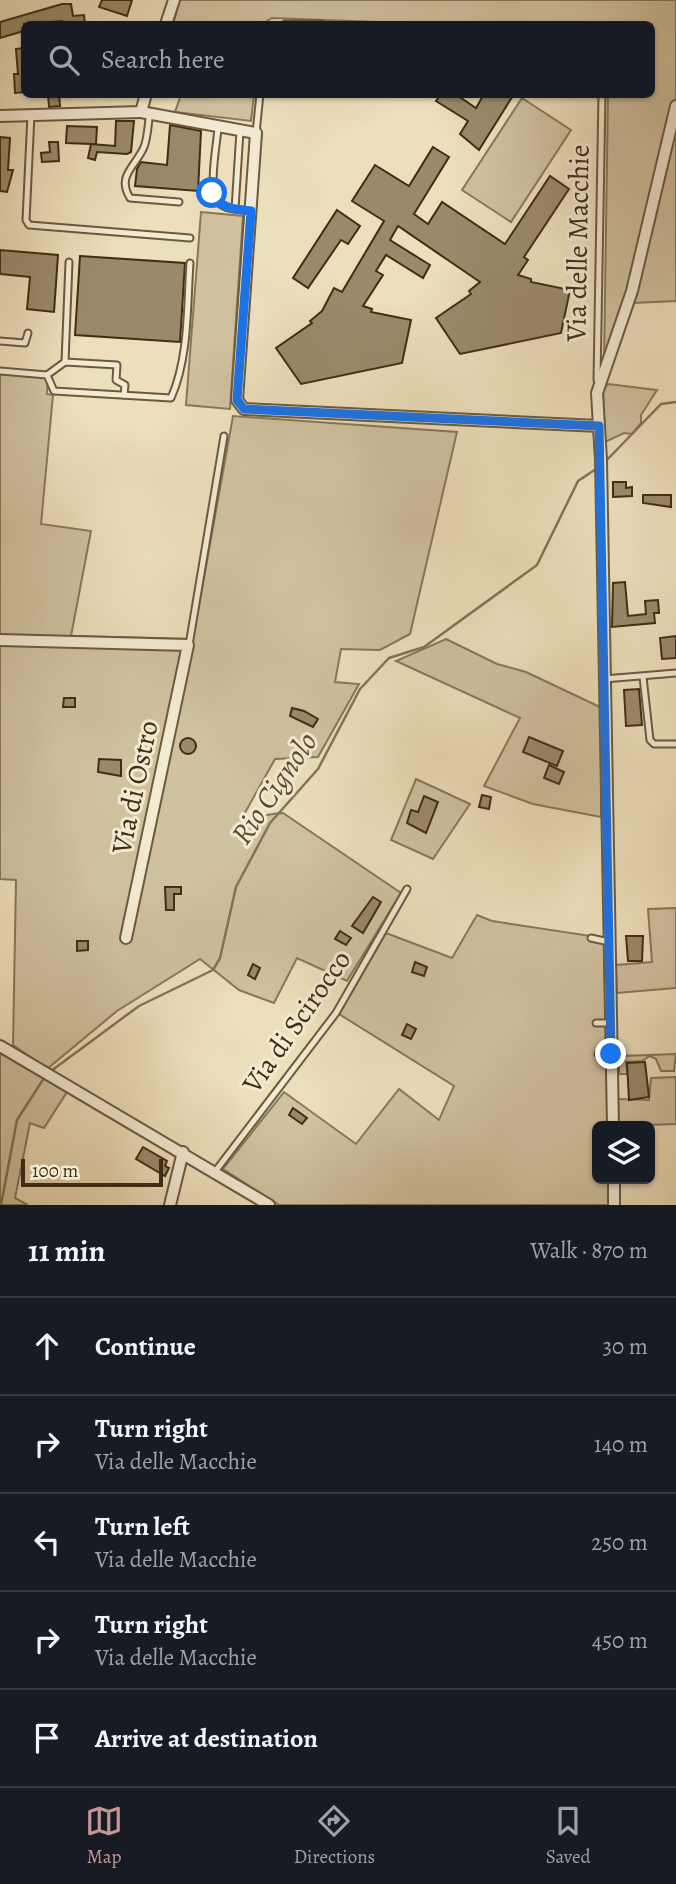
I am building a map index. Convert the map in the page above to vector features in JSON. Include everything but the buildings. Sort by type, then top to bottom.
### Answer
[{"type":"street","points":[[167,21],[173,0]]},
{"type":"street","points":[[146,98],[146,112]]},
{"type":"street","name":"Via delle Macchie","points":[[612,1121],[615,1085],[610,1023],[601,460],[597,393],[632,291],[676,106]]},
{"type":"street","points":[[0,116],[146,112],[204,121],[218,128],[256,133],[237,400],[244,409],[599,426]]},
{"type":"street","points":[[0,640],[189,645]]},
{"type":"street","name":"Via di Ostro","points":[[126,938],[189,645]]},
{"type":"street","points":[[3,1045],[46,1074],[183,1150],[214,1173],[269,1205]]},
{"type":"street","points":[[170,1205],[183,1150]]},
{"type":"street","points":[[614,1184],[614,1205]]},
{"type":"lane","points":[[256,133],[260,98]]},
{"type":"lane","name":"Via delle Macchie","points":[[597,393],[602,98]]},
{"type":"lane","points":[[146,112],[144,147],[126,172],[125,190],[130,198],[179,202]]},
{"type":"lane","points":[[31,115],[26,220],[29,225],[190,238]]},
{"type":"lane","points":[[218,128],[212,193],[218,203],[251,211]]},
{"type":"lane","points":[[234,209],[240,131]]},
{"type":"lane","points":[[65,362],[69,262]]},
{"type":"lane","points":[[47,374],[54,391],[171,398],[177,385],[184,344],[190,263]]},
{"type":"lane","points":[[0,341],[25,343],[27,333]]},
{"type":"lane","points":[[0,371],[47,374],[65,362],[117,365],[116,380],[125,386],[124,395]]},
{"type":"lane","points":[[189,645],[224,436]]},
{"type":"lane","points":[[604,680],[676,673]]},
{"type":"lane","points":[[643,677],[650,740],[654,744],[676,744]]},
{"type":"lane","name":"Via di Scirocco","points":[[214,1173],[336,1013],[407,889]]},
{"type":"lane","points":[[591,938],[609,942]]},
{"type":"lane","points":[[596,1023],[610,1023]]},
{"type":"lane","points":[[598,1054],[611,1054]]},
{"type":"shaded area","points":[[180,0],[676,0],[676,301],[633,303],[604,365],[608,98],[655,98],[655,21],[351,21],[272,18],[267,21],[174,21]]},
{"type":"shaded area","points":[[180,98],[254,98],[251,121],[175,112]]},
{"type":"shaded area","points":[[522,98],[571,130],[511,222],[462,190]]},
{"type":"shaded area","points":[[201,212],[243,216],[230,409],[186,405]]},
{"type":"shaded area","points":[[0,370],[48,374],[47,394],[53,395],[41,524],[91,531],[71,636],[193,639],[233,416],[457,432],[410,634],[380,650],[341,649],[335,682],[359,684],[318,757],[275,759],[242,818],[283,813],[401,893],[347,981],[297,958],[274,1003],[239,990],[200,959],[117,1011],[47,1069],[13,1045],[16,880],[0,879]]},
{"type":"shaded area","points":[[608,384],[657,390],[641,415],[641,423],[632,434],[624,433],[605,442],[603,389]]},
{"type":"shaded area","points":[[446,639],[497,664],[526,672],[602,708],[601,817],[533,804],[484,786],[520,718],[396,661]]},
{"type":"shaded area","points":[[416,779],[470,804],[433,859],[391,840]]},
{"type":"shaded area","points":[[676,908],[676,988],[617,993],[616,965],[652,962],[648,909]]},
{"type":"shaded area","points":[[477,915],[492,921],[604,938],[608,1121],[592,1121],[592,1184],[609,1184],[609,1205],[279,1205],[223,1169],[284,1092],[356,1144],[399,1089],[439,1120],[454,1086],[339,1014],[386,933],[452,958]]},
{"type":"shaded area","points":[[0,1053],[67,1092],[44,1128],[30,1123],[15,1198],[28,1205],[0,1205]]},
{"type":"shaded area","points":[[676,1054],[674,1071],[661,1071],[656,1059],[650,1056],[642,1061],[626,1062],[627,1074],[619,1074],[619,1060],[623,1060],[623,1056]]},
{"type":"shaded area","points":[[676,1077],[676,1124],[618,1121],[618,1099],[649,1100],[651,1078]]},
{"type":"waterway","name":"Rio Cignolo","points":[[604,463],[661,404],[676,402]]},
{"type":"waterway","name":"Rio Cignolo","points":[[51,1071],[139,1006],[213,970],[220,958],[236,887],[270,823],[318,769],[360,689],[389,658],[424,647],[537,565],[578,481],[599,467]]},
{"type":"waterway","name":"Rio Cignolo","points":[[1,1205],[17,1120],[46,1075]]},
{"type":"route","points":[[212,193],[218,203],[225,207],[251,211],[237,400],[244,409],[599,426],[611,1054]]}]
